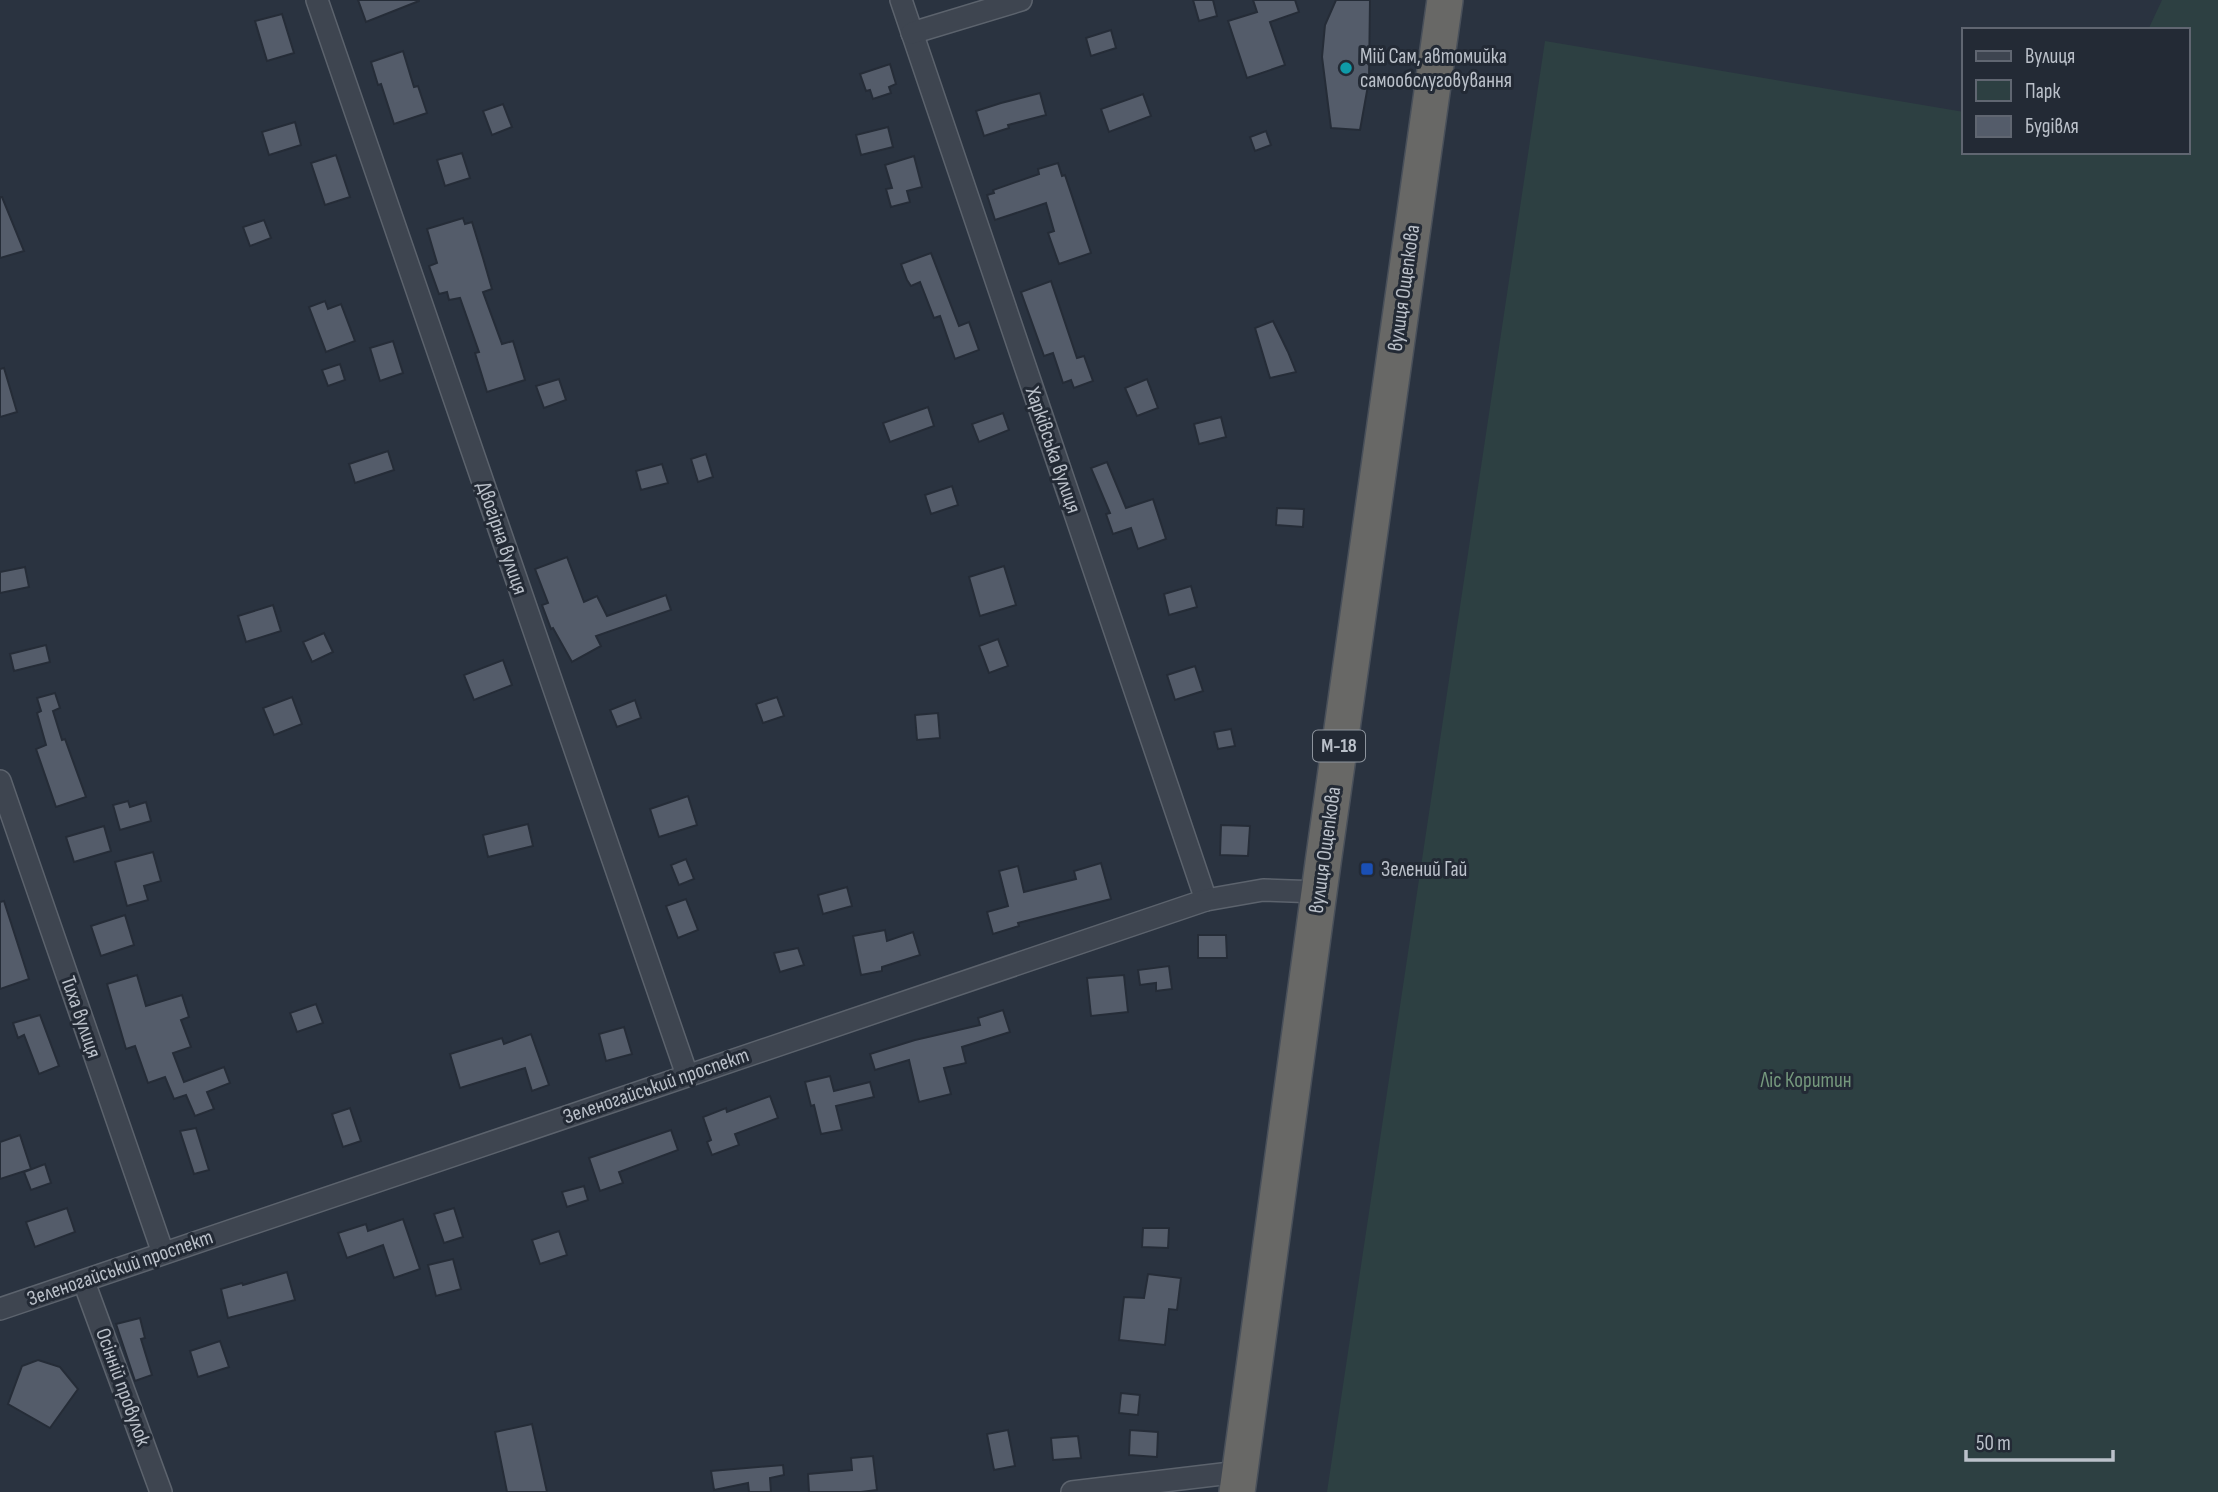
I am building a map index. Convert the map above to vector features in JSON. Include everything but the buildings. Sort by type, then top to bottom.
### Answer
[{"type":"highway","name":"вулиця Ощепкова","points":[[1238,1482],[1445,0]]},
{"type":"street","name":"Двогірна вулиця","points":[[317,0],[687,1075]]},
{"type":"street","name":"Харківська вулиця","points":[[901,0],[1206,900]]},
{"type":"street","points":[[912,33],[1021,0]]},
{"type":"street","name":"Тиха вулиця","points":[[0,780],[163,1253]]},
{"type":"street","name":"Зеленогайський проспект","points":[[0,1309],[1206,900],[1263,890],[1319,892]]},
{"type":"street","name":"Осінній провулок","points":[[84,1282],[161,1492]]},
{"type":"street","points":[[1072,1492],[1238,1482]]},
{"type":"green space","name":"Ліс Коритин","points":[[2162,0],[2218,0],[2218,1492],[1327,1492],[1545,41],[1962,112],[1962,154],[2190,154],[2190,28],[2149,28]]},
{"type":"place","name":"Мій Сам, автомийка самообслуговування","points":[[1346,68]]},
{"type":"place","name":"Зелений Гай","points":[[1367,869]]}]
